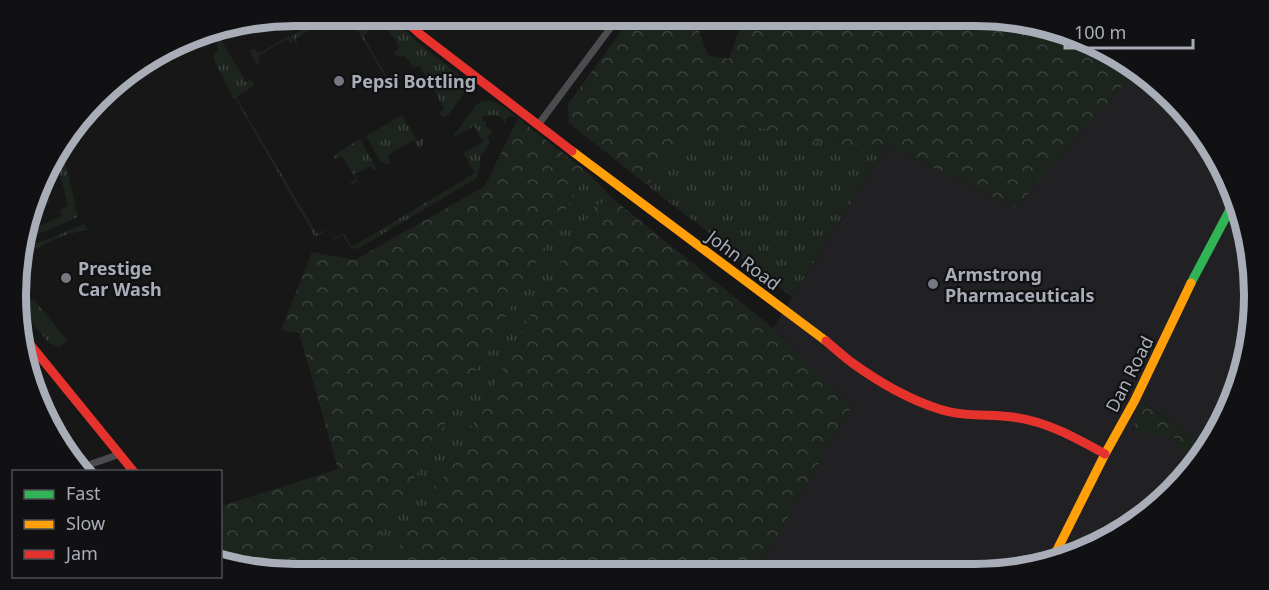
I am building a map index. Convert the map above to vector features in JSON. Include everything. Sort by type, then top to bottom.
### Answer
[{"type":"street","name":"John Road","points":[[411,26],[538,125],[827,341],[851,362],[881,382],[939,409],[958,413],[1014,417],[1038,422],[1068,434],[1105,454]]},
{"type":"street","points":[[538,125],[612,26]]},
{"type":"street","name":"Dan Road","points":[[1056,551],[1230,210]]},
{"type":"street","points":[[30,345],[133,470]]},
{"type":"street","points":[[86,466],[120,454]]},
{"type":"shaded area","points":[[1131,76],[1165,104],[1198,145],[1223,192],[1238,242],[1244,295],[1238,348],[1223,398],[1200,441],[1143,402],[1132,431],[1176,438],[1183,465],[1152,498],[1124,519],[1077,544],[1027,559],[992,564],[761,564],[852,406],[773,328],[887,146],[1016,208]]},
{"type":"green space","points":[[308,26],[317,26],[295,39],[301,52],[291,36]]},
{"type":"green space","points":[[355,26],[360,30],[368,27],[369,31],[363,36],[389,80],[399,77],[389,84]]},
{"type":"green space","points":[[386,26],[401,26],[416,41],[463,78],[464,93],[448,115],[444,117],[440,114],[444,108],[420,66],[413,68],[405,56],[395,55],[394,52],[400,48]]},
{"type":"green space","points":[[625,26],[697,26],[708,55],[729,59],[740,26],[992,26],[1027,31],[1061,40],[1093,53],[1131,76],[1016,208],[887,146],[824,143],[754,126],[684,140],[647,185],[569,123],[568,104]]},
{"type":"green space","points":[[289,36],[294,44],[287,39],[258,56],[261,62],[256,64],[250,50],[255,49],[258,54]]},
{"type":"green space","points":[[219,37],[246,82],[251,80],[255,85],[236,97],[317,234],[328,229],[334,238],[344,233],[352,247],[475,173],[463,153],[483,142],[474,126],[453,136],[477,104],[494,102],[518,118],[508,117],[506,124],[497,115],[482,117],[483,121],[487,122],[485,126],[490,128],[492,133],[488,136],[488,145],[480,157],[477,178],[359,248],[351,249],[343,235],[334,240],[328,230],[315,237],[233,98],[214,60],[218,48],[215,38]]},
{"type":"green space","points":[[402,115],[417,141],[423,138],[423,145],[419,149],[414,140],[388,155],[390,161],[385,164],[380,161],[366,136]]},
{"type":"green space","points":[[518,118],[587,172],[410,486],[361,564],[277,564],[222,554],[222,506],[338,469],[299,333],[281,330],[312,252],[355,260],[485,186]]},
{"type":"green space","points":[[754,126],[824,143],[887,146],[792,297],[647,185],[684,140]]},
{"type":"green space","points":[[360,139],[376,168],[374,171],[371,166],[355,174],[358,181],[351,185],[350,183],[356,179],[342,156],[336,159],[333,156]]},
{"type":"green space","points":[[65,160],[78,217],[33,235],[34,229],[62,216],[60,210],[68,206],[58,167]]},
{"type":"green space","points":[[587,172],[613,199],[595,206],[529,318],[454,461],[387,564],[361,564],[410,486]]},
{"type":"green space","points":[[47,189],[50,201],[46,205],[43,200]]},
{"type":"green space","points":[[613,199],[773,328],[852,406],[761,564],[685,564],[680,562],[679,564],[387,564],[454,461],[529,318],[595,206]]},
{"type":"green space","points":[[84,224],[88,230],[53,240],[29,253],[31,245]]},
{"type":"green space","points":[[26,297],[34,300],[68,341],[59,347],[49,343],[26,316]]},
{"type":"green space","points":[[1142,402],[1200,441],[1183,465],[1176,438],[1132,432]]},
{"type":"traffic: fast","points":[[1191,283],[1230,210]]},
{"type":"traffic: slow","points":[[572,151],[826,341]]},
{"type":"traffic: slow","points":[[1056,551],[1135,400],[1191,283]]},
{"type":"traffic: jam","points":[[411,26],[572,151]]},
{"type":"traffic: jam","points":[[826,341],[871,376],[927,405],[957,413],[1012,417],[1037,422],[1072,436],[1105,454]]},
{"type":"traffic: jam","points":[[30,345],[132,470]]},
{"type":"place","name":"Pepsi Bottling","points":[[339,81]]},
{"type":"place","name":"Prestige Car Wash","points":[[66,278]]},
{"type":"place","name":"Armstrong Pharmaceuticals","points":[[933,284]]}]
